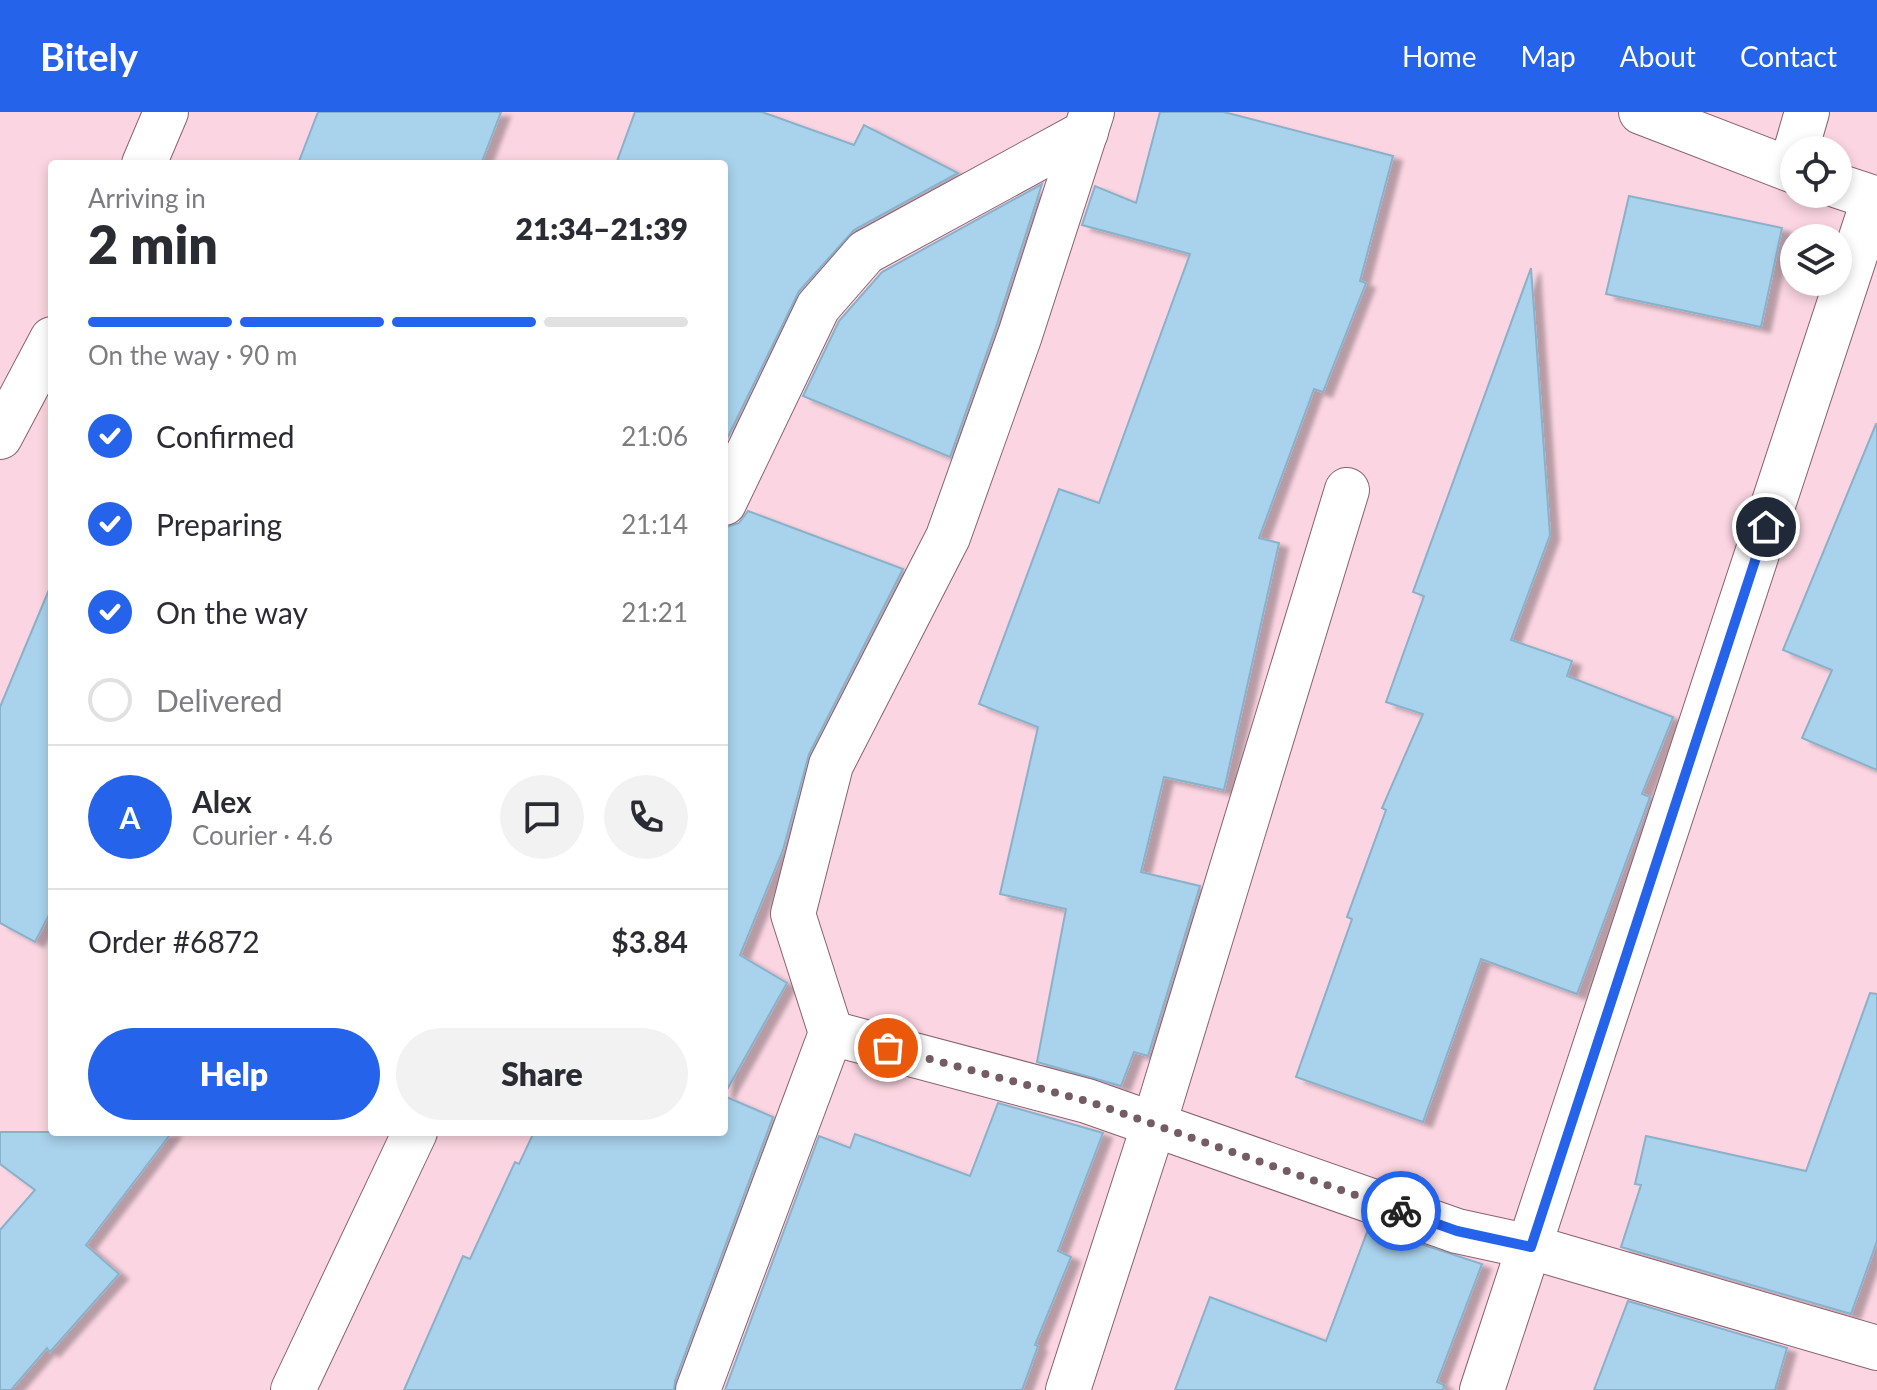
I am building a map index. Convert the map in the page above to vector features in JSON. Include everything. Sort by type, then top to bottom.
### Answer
[{"type":"street","points":[[146,160],[166,112]]},
{"type":"street","points":[[1641,112],[1780,157]]},
{"type":"street","points":[[1801,136],[1807,112]]},
{"type":"street","points":[[728,495],[818,307],[866,252],[1089,122]]},
{"type":"street","points":[[698,1390],[831,1033],[793,914],[831,765],[948,537],[1020,335],[1089,122]]},
{"type":"street","points":[[1482,1390],[1531,1247],[1863,194]]},
{"type":"street","points":[[0,437],[48,347]]},
{"type":"street","points":[[1068,1390],[1154,1124],[1347,490]]},
{"type":"street","points":[[831,1033],[1087,1101],[1457,1231],[1531,1247],[1877,1348]]},
{"type":"street","points":[[293,1390],[413,1136]]},
{"type":"building","points":[[318,112],[501,112],[483,160],[300,160]]},
{"type":"building","points":[[635,112],[762,112],[854,145],[864,125],[958,173],[854,230],[799,291],[728,437],[728,160],[617,160]]},
{"type":"building","points":[[1160,112],[1224,112],[1393,156],[1360,281],[1366,283],[1323,392],[1314,389],[1259,538],[1279,543],[1224,790],[1164,777],[1141,872],[1200,886],[1148,1056],[1134,1052],[1121,1086],[1037,1062],[1066,909],[1000,894],[1038,727],[979,704],[1059,489],[1099,503],[1190,254],[1082,225],[1095,186],[1136,203]]},
{"type":"building","points":[[1042,184],[950,457],[803,396],[839,321],[882,272]]},
{"type":"building","points":[[1629,196],[1780,228],[1761,327],[1606,294]]},
{"type":"building","points":[[1531,268],[1550,535],[1511,640],[1572,661],[1567,676],[1673,717],[1642,794],[1650,797],[1577,994],[1481,959],[1423,1122],[1296,1077],[1352,919],[1347,917],[1386,810],[1382,808],[1423,714],[1386,702],[1424,596],[1413,592]]},
{"type":"building","points":[[1876,424],[1877,770],[1802,738],[1832,670],[1783,650]]},
{"type":"building","points":[[748,511],[903,569],[809,754],[783,850],[740,955],[787,983],[728,1088],[728,527],[739,523]]},
{"type":"building","points":[[48,592],[48,917],[35,942],[0,923],[0,707]]},
{"type":"building","points":[[1870,993],[1877,994],[1877,1241],[1851,1314],[1621,1247],[1641,1185],[1635,1184],[1646,1136],[1806,1171]]},
{"type":"building","points":[[728,1098],[773,1117],[674,1390],[404,1390],[463,1256],[470,1259],[515,1162],[519,1164],[532,1136],[728,1136]]},
{"type":"building","points":[[998,1103],[1103,1133],[1058,1251],[1071,1257],[1035,1345],[1038,1346],[1022,1390],[725,1390],[819,1136],[850,1148],[855,1134],[970,1176]]},
{"type":"building","points":[[0,1132],[48,1132],[48,1136],[169,1136],[86,1245],[119,1274],[50,1352],[47,1348],[11,1390],[0,1390],[0,1230],[35,1190],[0,1164]]},
{"type":"building","points":[[1369,1227],[1482,1264],[1437,1382],[1444,1385],[1443,1390],[1175,1390],[1210,1297],[1326,1341]]},
{"type":"building","points":[[1628,1301],[1787,1348],[1775,1390],[1594,1390]]},
{"type":"way so far","points":[[888,1048],[1087,1101],[1401,1211]]},
{"type":"route","points":[[1401,1211],[1457,1231],[1531,1247],[1766,527]]}]
